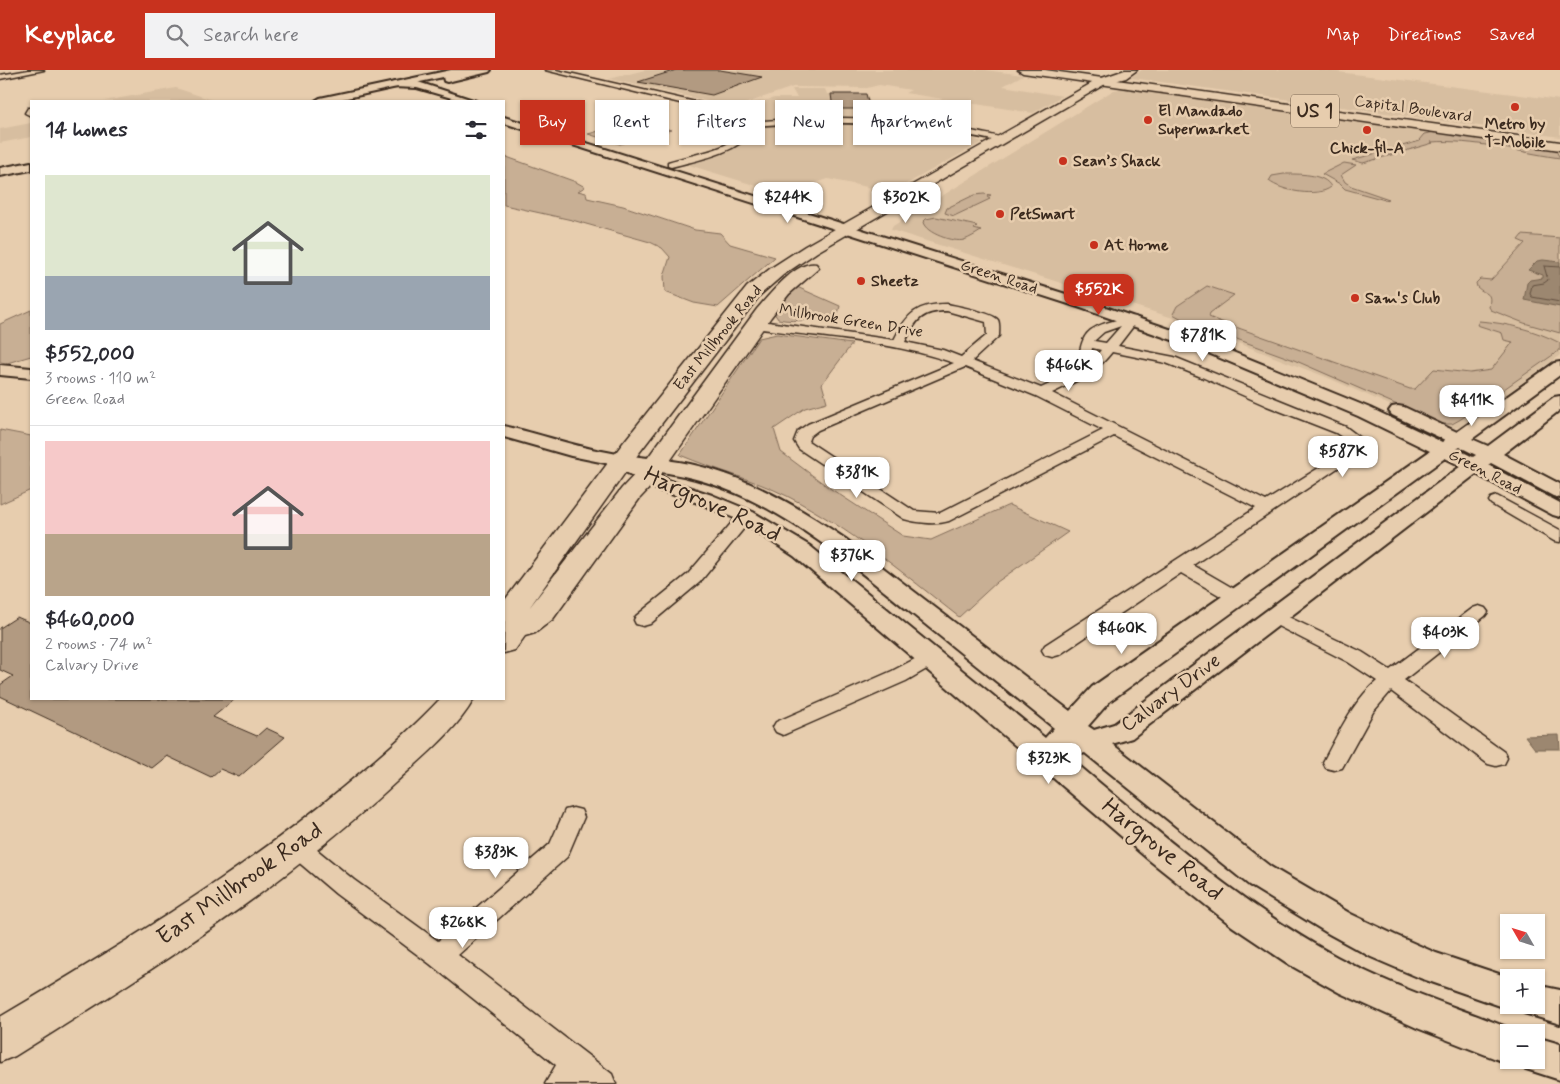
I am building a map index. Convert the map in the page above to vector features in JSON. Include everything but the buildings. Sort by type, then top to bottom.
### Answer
[{"type":"main road","points":[[348,100],[464,70]]},
{"type":"main road","points":[[325,100],[400,86],[418,85],[486,70]]},
{"type":"main road","name":"Capital Boulevard","points":[[1023,70],[1115,79],[1560,140]]},
{"type":"main road","name":"Capital Boulevard","points":[[1061,70],[1560,146]]},
{"type":"main road","name":"East Millbrook Road","points":[[902,213],[987,163],[1018,137],[1132,70]]},
{"type":"main road","name":"East Millbrook Road","points":[[510,635],[543,612],[631,493],[651,470],[755,324],[776,298],[798,277],[865,228],[1001,140],[1018,137]]},
{"type":"main road","points":[[987,163],[991,154],[1006,145],[1001,140]]},
{"type":"main road","points":[[0,172],[30,166]]},
{"type":"main road","name":"East Millbrook Road","points":[[510,635],[515,607],[622,461],[746,298],[784,266],[865,228]]},
{"type":"main road","name":"East Millbrook Road","points":[[0,1041],[198,917],[296,848],[400,759],[457,700]]},
{"type":"street","points":[[0,77],[41,70]]},
{"type":"street","points":[[548,70],[679,101]]},
{"type":"street","points":[[418,85],[468,100]]},
{"type":"street","points":[[400,86],[444,100]]},
{"type":"street","name":"Green Road","points":[[505,117],[520,117]]},
{"type":"street","name":"Green Road","points":[[505,117],[520,123]]},
{"type":"street","points":[[765,123],[864,119],[907,122],[1001,140]]},
{"type":"street","name":"Green Road","points":[[585,137],[957,260],[1289,364],[1370,398],[1450,445],[1481,460],[1560,492]]},
{"type":"street","name":"Green Road","points":[[584,145],[865,228]]},
{"type":"street","points":[[657,168],[726,145]]},
{"type":"street","points":[[898,344],[910,322],[919,312],[939,308],[961,310],[992,320],[993,336],[964,362],[941,374],[813,427],[803,434],[801,441],[804,446],[910,516],[943,518],[1113,431]]},
{"type":"street","points":[[1080,375],[1085,362],[1087,343],[1096,332],[1140,317]]},
{"type":"street","points":[[1041,393],[1080,375],[1096,364],[1140,317]]},
{"type":"street","name":"Millbrook Green Drive","points":[[755,324],[898,344],[939,353],[1041,393],[1267,508]]},
{"type":"street","points":[[1052,650],[1356,451],[1359,442],[1341,430],[1169,360],[1087,343]]},
{"type":"street","name":"Calvary Drive","points":[[1081,734],[1101,694],[1560,366]]},
{"type":"street","points":[[0,370],[30,373]]},
{"type":"street","name":"Calvary Drive","points":[[1046,755],[1081,734],[1123,731],[1283,622],[1481,460],[1560,401]]},
{"type":"street","name":"Hargrove Road","points":[[505,431],[651,470],[677,467],[702,473],[764,497],[802,518],[857,558],[1260,876],[1297,900],[1383,946],[1432,967],[1500,990]]},
{"type":"street","name":"Green Road","points":[[1481,460],[1560,511]]},
{"type":"street","name":"Hargrove Road","points":[[651,470],[663,485],[746,516],[784,538],[829,573],[1184,870],[1264,930],[1336,973],[1390,1001],[1441,1022],[1500,1043]]},
{"type":"street","name":"Green Road","points":[[1497,501],[1560,538]]},
{"type":"street","points":[[643,620],[694,578],[746,516]]},
{"type":"street","points":[[829,573],[857,558]]},
{"type":"street","points":[[1181,565],[1237,598],[1355,657],[1391,680],[1496,758]]},
{"type":"street","points":[[1334,762],[1358,718],[1382,686],[1479,612]]},
{"type":"street","points":[[782,727],[899,676],[930,658]]},
{"type":"street","points":[[439,956],[559,850],[573,817]]},
{"type":"street","points":[[296,848],[344,887],[439,956],[567,1074],[602,1084]]},
{"type":"street","points":[[1545,1003],[1560,1007]]},
{"type":"street","points":[[1545,1058],[1560,1062]]},
{"type":"shaded area","points":[[645,70],[985,70],[1023,75],[1003,86],[1062,96],[1033,113],[971,103],[971,100],[950,100],[905,93],[911,90],[879,85],[867,88],[793,87],[755,100],[704,100],[609,79]]},
{"type":"shaded area","points":[[1142,70],[1322,70],[1560,100],[1560,137],[1131,77]]},
{"type":"shaded area","points":[[1126,87],[1560,149],[1560,355],[1460,427],[1449,429],[1435,425],[1326,377],[1170,317],[891,230],[893,226],[1114,90]]},
{"type":"shaded area","points":[[176,88],[212,100],[110,100]]},
{"type":"shaded area","points":[[792,89],[825,89],[827,94],[866,94],[869,100],[853,100],[853,145],[971,145],[971,138],[982,142],[892,192],[828,179],[783,194],[689,165],[687,162],[732,145],[765,145],[765,100],[774,98],[797,98]]},
{"type":"shaded area","points":[[30,123],[30,137],[0,143],[0,129]]},
{"type":"shaded area","points":[[1435,132],[1555,149],[1560,158],[1464,142],[1431,142],[1433,143],[1363,163],[1352,160],[1420,141],[1424,134]]},
{"type":"shaded area","points":[[505,156],[576,182],[585,187],[578,191],[586,193],[587,198],[623,206],[695,230],[720,233],[730,244],[775,257],[718,307],[694,303],[665,292],[664,276],[670,257],[662,248],[650,242],[572,220],[505,205]]},
{"type":"shaded area","points":[[1344,163],[1356,165],[1341,175],[1345,182],[1351,186],[1389,199],[1385,200],[1345,189],[1322,174]]},
{"type":"shaded area","points":[[1303,174],[1317,177],[1328,182],[1331,187],[1309,193],[1282,188],[1269,181],[1272,176]]},
{"type":"shaded area","points":[[974,195],[991,195],[987,197],[990,199],[954,216],[945,213],[947,208]]},
{"type":"shaded area","points":[[936,217],[977,226],[974,229],[981,231],[964,240],[947,239],[929,230],[923,222],[926,219]]},
{"type":"shaded area","points":[[1522,235],[1560,238],[1560,333],[1524,323],[1491,310],[1488,294],[1477,287],[1476,283],[1480,279],[1491,280],[1525,243],[1518,240]]},
{"type":"shaded area","points":[[1207,286],[1234,295],[1210,313],[1209,317],[1410,389],[1415,389],[1434,369],[1470,373],[1491,370],[1513,342],[1504,340],[1502,333],[1477,325],[1479,321],[1510,325],[1541,334],[1560,343],[1560,350],[1461,419],[1452,424],[1441,424],[1294,360],[1173,314],[1177,306]]},
{"type":"shaded area","points":[[797,287],[840,306],[838,314],[808,320],[792,321],[778,319],[774,313]]},
{"type":"shaded area","points":[[30,310],[30,356],[7,363],[0,362],[0,324]]},
{"type":"shaded area","points":[[777,334],[852,344],[822,384],[827,402],[805,408],[774,429],[781,452],[828,487],[903,536],[931,540],[1009,505],[1068,532],[997,582],[959,617],[876,552],[833,522],[774,490],[680,455],[759,338]]},
{"type":"shaded area","points":[[0,430],[30,436],[30,490],[0,504]]},
{"type":"water","points":[[1537,261],[1560,262],[1560,307],[1524,300],[1527,283],[1530,280],[1543,278],[1543,275],[1528,270]]},
{"type":"water","points":[[1559,735],[1560,749],[1535,749],[1525,736]]},
{"type":"place","name":"Metro by T-Mobile","points":[[1515,107]]},
{"type":"place","name":"El Mandado Supermarket","points":[[1148,120]]},
{"type":"place","name":"Chick-fil-A","points":[[1367,130]]},
{"type":"place","name":"Sean’s Shack","points":[[1063,161]]},
{"type":"place","name":"PetSmart","points":[[1000,214]]},
{"type":"place","name":"At Home","points":[[1094,245]]},
{"type":"place","name":"Sheetz","points":[[861,281]]},
{"type":"place","name":"Sam's Club","points":[[1355,298]]}]
